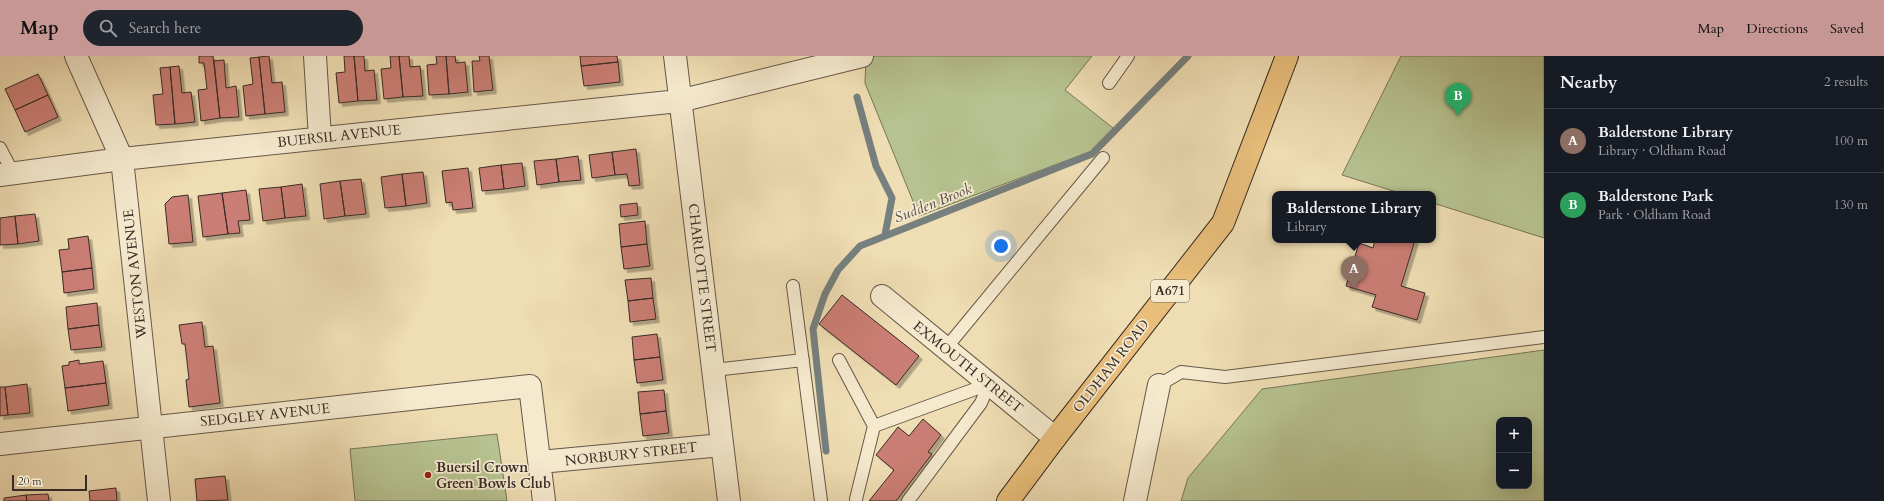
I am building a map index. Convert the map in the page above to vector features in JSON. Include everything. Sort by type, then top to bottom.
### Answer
[{"type":"main road","name":"OLDHAM ROAD","points":[[1008,501],[1054,438],[1223,223],[1288,56]]},
{"type":"street","name":"WESTON AVENUE","points":[[76,56],[122,159],[159,501]]},
{"type":"street","points":[[315,56],[320,138]]},
{"type":"street","name":"CHARLOTTE STREET","points":[[675,56],[679,101],[714,370],[729,501]]},
{"type":"street","name":"BUERSIL AVENUE","points":[[7,174],[122,159],[679,101],[862,56]]},
{"type":"street","name":"EXMOUTH STREET","points":[[882,296],[1054,438]]},
{"type":"street","points":[[1134,501],[1159,385]]},
{"type":"street","name":"SEDGLEY AVENUE","points":[[0,444],[530,386],[540,462]]},
{"type":"street","name":"NORBURY STREET","points":[[540,462],[722,445]]},
{"type":"street","points":[[540,462],[544,501]]},
{"type":"lane","points":[[1109,83],[1128,56]]},
{"type":"lane","points":[[0,148],[7,174]]},
{"type":"lane","points":[[946,348],[1103,158]]},
{"type":"lane","points":[[793,286],[821,501]]},
{"type":"lane","points":[[1159,385],[1181,372],[1225,377],[1544,337]]},
{"type":"lane","points":[[714,370],[803,360]]},
{"type":"lane","points":[[839,360],[874,426],[856,499]]},
{"type":"lane","points":[[874,426],[989,384]]},
{"type":"lane","points":[[908,501],[981,403],[989,384]]},
{"type":"green space","points":[[866,56],[1092,56],[1065,90],[1113,128],[1092,151],[919,216],[865,83]]},
{"type":"green space","points":[[1401,56],[1544,56],[1544,238],[1436,204],[1436,191],[1393,191],[1342,175]]},
{"type":"green space","points":[[1544,350],[1544,501],[1181,501],[1188,478],[1262,389]]},
{"type":"green space","name":"Buersil Crown Green Bowls Club","points":[[497,434],[507,501],[355,501],[350,449]]},
{"type":"building","points":[[199,56],[213,56],[220,118],[201,121],[198,90],[207,89],[204,63],[199,63]]},
{"type":"building","points":[[269,56],[272,83],[282,82],[285,112],[265,114],[259,57]]},
{"type":"building","points":[[344,56],[354,56],[358,101],[339,103],[336,73],[345,72]]},
{"type":"building","points":[[354,56],[364,56],[365,71],[374,70],[377,100],[358,101]]},
{"type":"building","points":[[390,56],[399,56],[403,97],[384,99],[381,69],[391,68]]},
{"type":"building","points":[[399,56],[409,56],[410,67],[420,66],[423,96],[403,97]]},
{"type":"building","points":[[436,56],[446,56],[449,94],[429,95],[427,65],[437,64]]},
{"type":"building","points":[[446,56],[455,56],[456,63],[465,62],[468,92],[449,94]]},
{"type":"building","points":[[479,56],[489,56],[493,90],[474,92],[472,61],[480,61]]},
{"type":"building","points":[[580,56],[617,56],[618,62],[581,66]]},
{"type":"building","points":[[259,57],[265,114],[246,116],[243,86],[253,84],[250,58]]},
{"type":"building","points":[[224,60],[226,88],[236,86],[239,117],[220,118],[214,61]]},
{"type":"building","points":[[618,62],[620,82],[584,86],[581,66]]},
{"type":"building","points":[[179,66],[182,93],[191,92],[195,122],[175,124],[170,67]]},
{"type":"building","points":[[170,67],[175,124],[156,125],[153,95],[163,94],[160,68]]},
{"type":"building","points":[[38,74],[48,95],[15,110],[5,89]]},
{"type":"building","points":[[48,95],[58,117],[25,132],[15,110]]},
{"type":"building","points":[[636,149],[640,185],[629,186],[627,174],[615,175],[612,152]]},
{"type":"building","points":[[612,152],[615,175],[592,178],[589,155]]},
{"type":"building","points":[[578,156],[581,180],[559,182],[556,159]]},
{"type":"building","points":[[556,159],[559,182],[537,185],[534,161]]},
{"type":"building","points":[[522,163],[525,186],[504,189],[501,165]]},
{"type":"building","points":[[501,165],[504,189],[482,191],[479,168]]},
{"type":"building","points":[[468,168],[473,208],[453,210],[452,202],[446,203],[442,171]]},
{"type":"building","points":[[423,172],[427,203],[406,206],[402,174]]},
{"type":"building","points":[[402,174],[406,206],[385,208],[381,177]]},
{"type":"building","points":[[361,179],[366,214],[345,216],[340,181]]},
{"type":"building","points":[[340,181],[345,216],[324,219],[320,184]]},
{"type":"building","points":[[302,184],[306,216],[285,218],[281,187]]},
{"type":"building","points":[[281,187],[285,218],[263,221],[259,189]]},
{"type":"building","points":[[246,190],[250,220],[238,221],[240,233],[228,234],[222,193]]},
{"type":"building","points":[[222,193],[228,234],[203,237],[198,196]]},
{"type":"building","points":[[188,195],[193,242],[169,244],[165,204],[172,197]]},
{"type":"building","points":[[637,203],[638,215],[621,217],[620,205]]},
{"type":"building","points":[[35,214],[39,241],[18,244],[15,216]]},
{"type":"building","points":[[15,216],[18,244],[0,245],[0,218]]},
{"type":"building","points":[[645,221],[647,244],[621,247],[619,224]]},
{"type":"building","points":[[88,236],[92,268],[62,272],[59,250],[69,249],[68,239]]},
{"type":"building","points":[[1359,243],[1373,248],[1374,243],[1414,243],[1401,286],[1425,293],[1417,320],[1372,307],[1376,295],[1346,286]]},
{"type":"building","points":[[647,244],[650,266],[624,269],[621,247]]},
{"type":"building","points":[[92,268],[94,289],[64,293],[62,272]]},
{"type":"building","points":[[651,278],[653,298],[628,301],[625,280]]},
{"type":"building","points":[[842,295],[919,356],[896,385],[819,324]]},
{"type":"building","points":[[653,298],[656,319],[630,322],[628,301]]},
{"type":"building","points":[[97,303],[99,325],[68,329],[66,307]]},
{"type":"building","points":[[202,322],[205,347],[213,346],[220,403],[189,407],[186,380],[189,379],[185,344],[182,344],[179,325]]},
{"type":"building","points":[[99,325],[102,347],[71,350],[68,329]]},
{"type":"building","points":[[657,334],[660,357],[634,360],[632,337]]},
{"type":"building","points":[[660,357],[663,380],[637,383],[634,360]]},
{"type":"building","points":[[79,360],[79,364],[103,361],[106,383],[65,388],[62,366],[69,365],[69,362]]},
{"type":"building","points":[[106,383],[109,405],[68,411],[65,388]]},
{"type":"building","points":[[27,384],[30,413],[8,415],[5,387]]},
{"type":"building","points":[[0,387],[5,387],[8,415],[0,416]]},
{"type":"building","points":[[664,390],[666,411],[640,414],[638,392]]},
{"type":"building","points":[[666,411],[669,433],[643,436],[640,414]]},
{"type":"building","points":[[923,419],[941,435],[928,452],[932,454],[896,501],[869,501],[894,470],[876,455],[898,427],[909,436]]},
{"type":"building","points":[[225,476],[228,500],[197,501],[195,479]]},
{"type":"building","points":[[116,488],[117,501],[90,501],[89,491]]},
{"type":"building","points":[[48,494],[49,501],[27,501],[26,495]]},
{"type":"building","points":[[26,495],[27,501],[4,501],[4,498]]},
{"type":"waterway","name":"Sudden Brook","points":[[826,451],[813,329],[825,294],[838,270],[860,246],[1092,154],[1188,56]]},
{"type":"waterway","points":[[857,97],[876,166],[892,198],[885,235]]},
{"type":"place","name":"Balderstone Park","points":[[1458,116]]},
{"type":"place","name":"Balderstone Library","points":[[1354,289]]},
{"type":"place","name":"Buersil Crown Green Bowls Club","points":[[428,475]]}]
